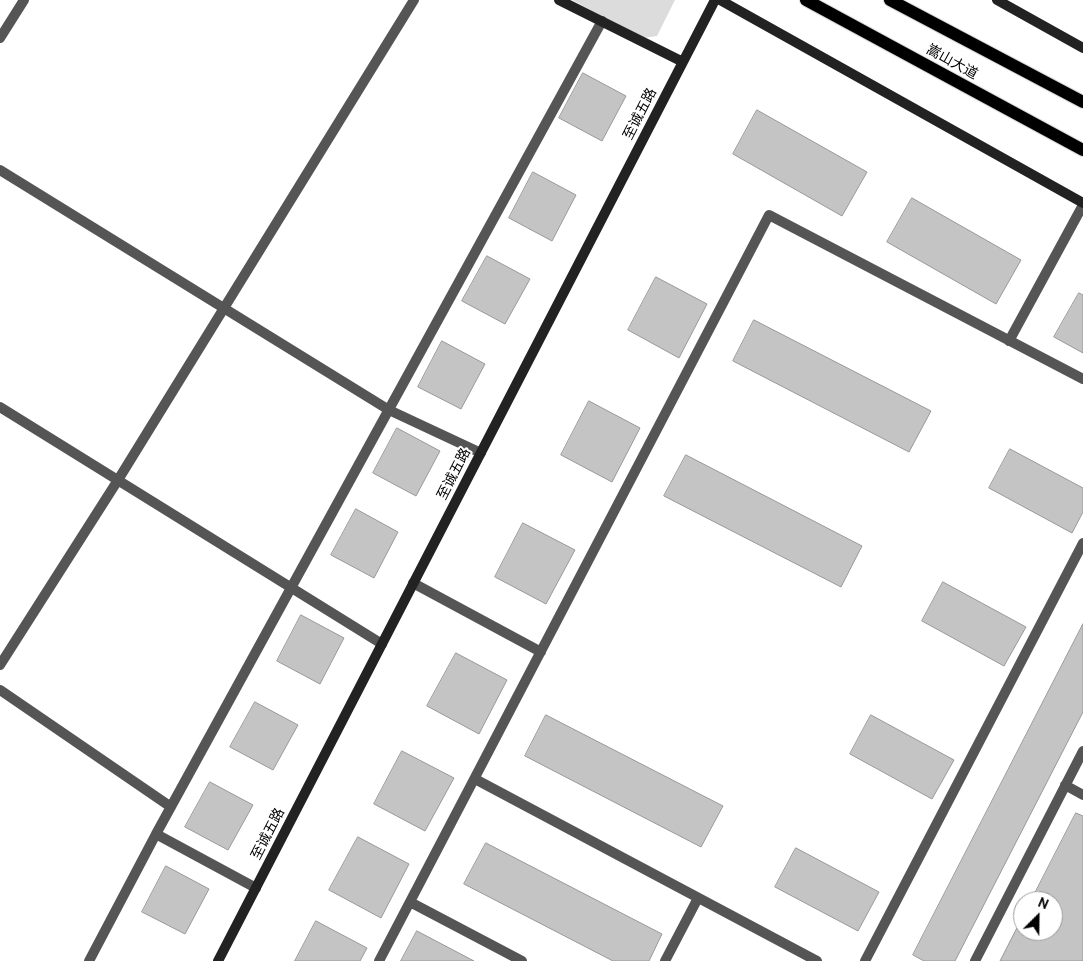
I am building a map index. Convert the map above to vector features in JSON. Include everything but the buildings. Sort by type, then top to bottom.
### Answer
[{"type":"main road","name":"嵩山大道","points":[[806,0],[1083,150]]},
{"type":"main road","name":"嵩山大道","points":[[890,0],[1083,102]]},
{"type":"street","points":[[559,0],[683,62]]},
{"type":"street","name":"至诚五路","points":[[218,961],[715,0]]},
{"type":"street","points":[[720,0],[1083,204]]},
{"type":"street","points":[[997,0],[1083,48]]},
{"type":"lane","points":[[0,38],[24,0]]},
{"type":"lane","points":[[0,665],[118,480],[414,0]]},
{"type":"lane","points":[[89,961],[156,834],[602,21]]},
{"type":"lane","points":[[0,170],[388,410],[480,453]]},
{"type":"lane","points":[[1009,341],[1083,204]]},
{"type":"lane","points":[[379,961],[769,215],[1083,379]]},
{"type":"lane","points":[[0,407],[382,644]]},
{"type":"lane","points":[[865,961],[1083,543]]},
{"type":"lane","points":[[413,583],[541,652]]},
{"type":"lane","points":[[0,690],[171,807]]},
{"type":"lane","points":[[975,961],[1083,751]]},
{"type":"lane","points":[[474,779],[817,961]]},
{"type":"lane","points":[[1065,785],[1083,794]]},
{"type":"lane","points":[[156,834],[256,888]]},
{"type":"lane","points":[[665,961],[698,898]]},
{"type":"lane","points":[[410,902],[522,961]]},
{"type":"shaded area","points":[[572,0],[675,0],[657,36],[643,38]]}]
